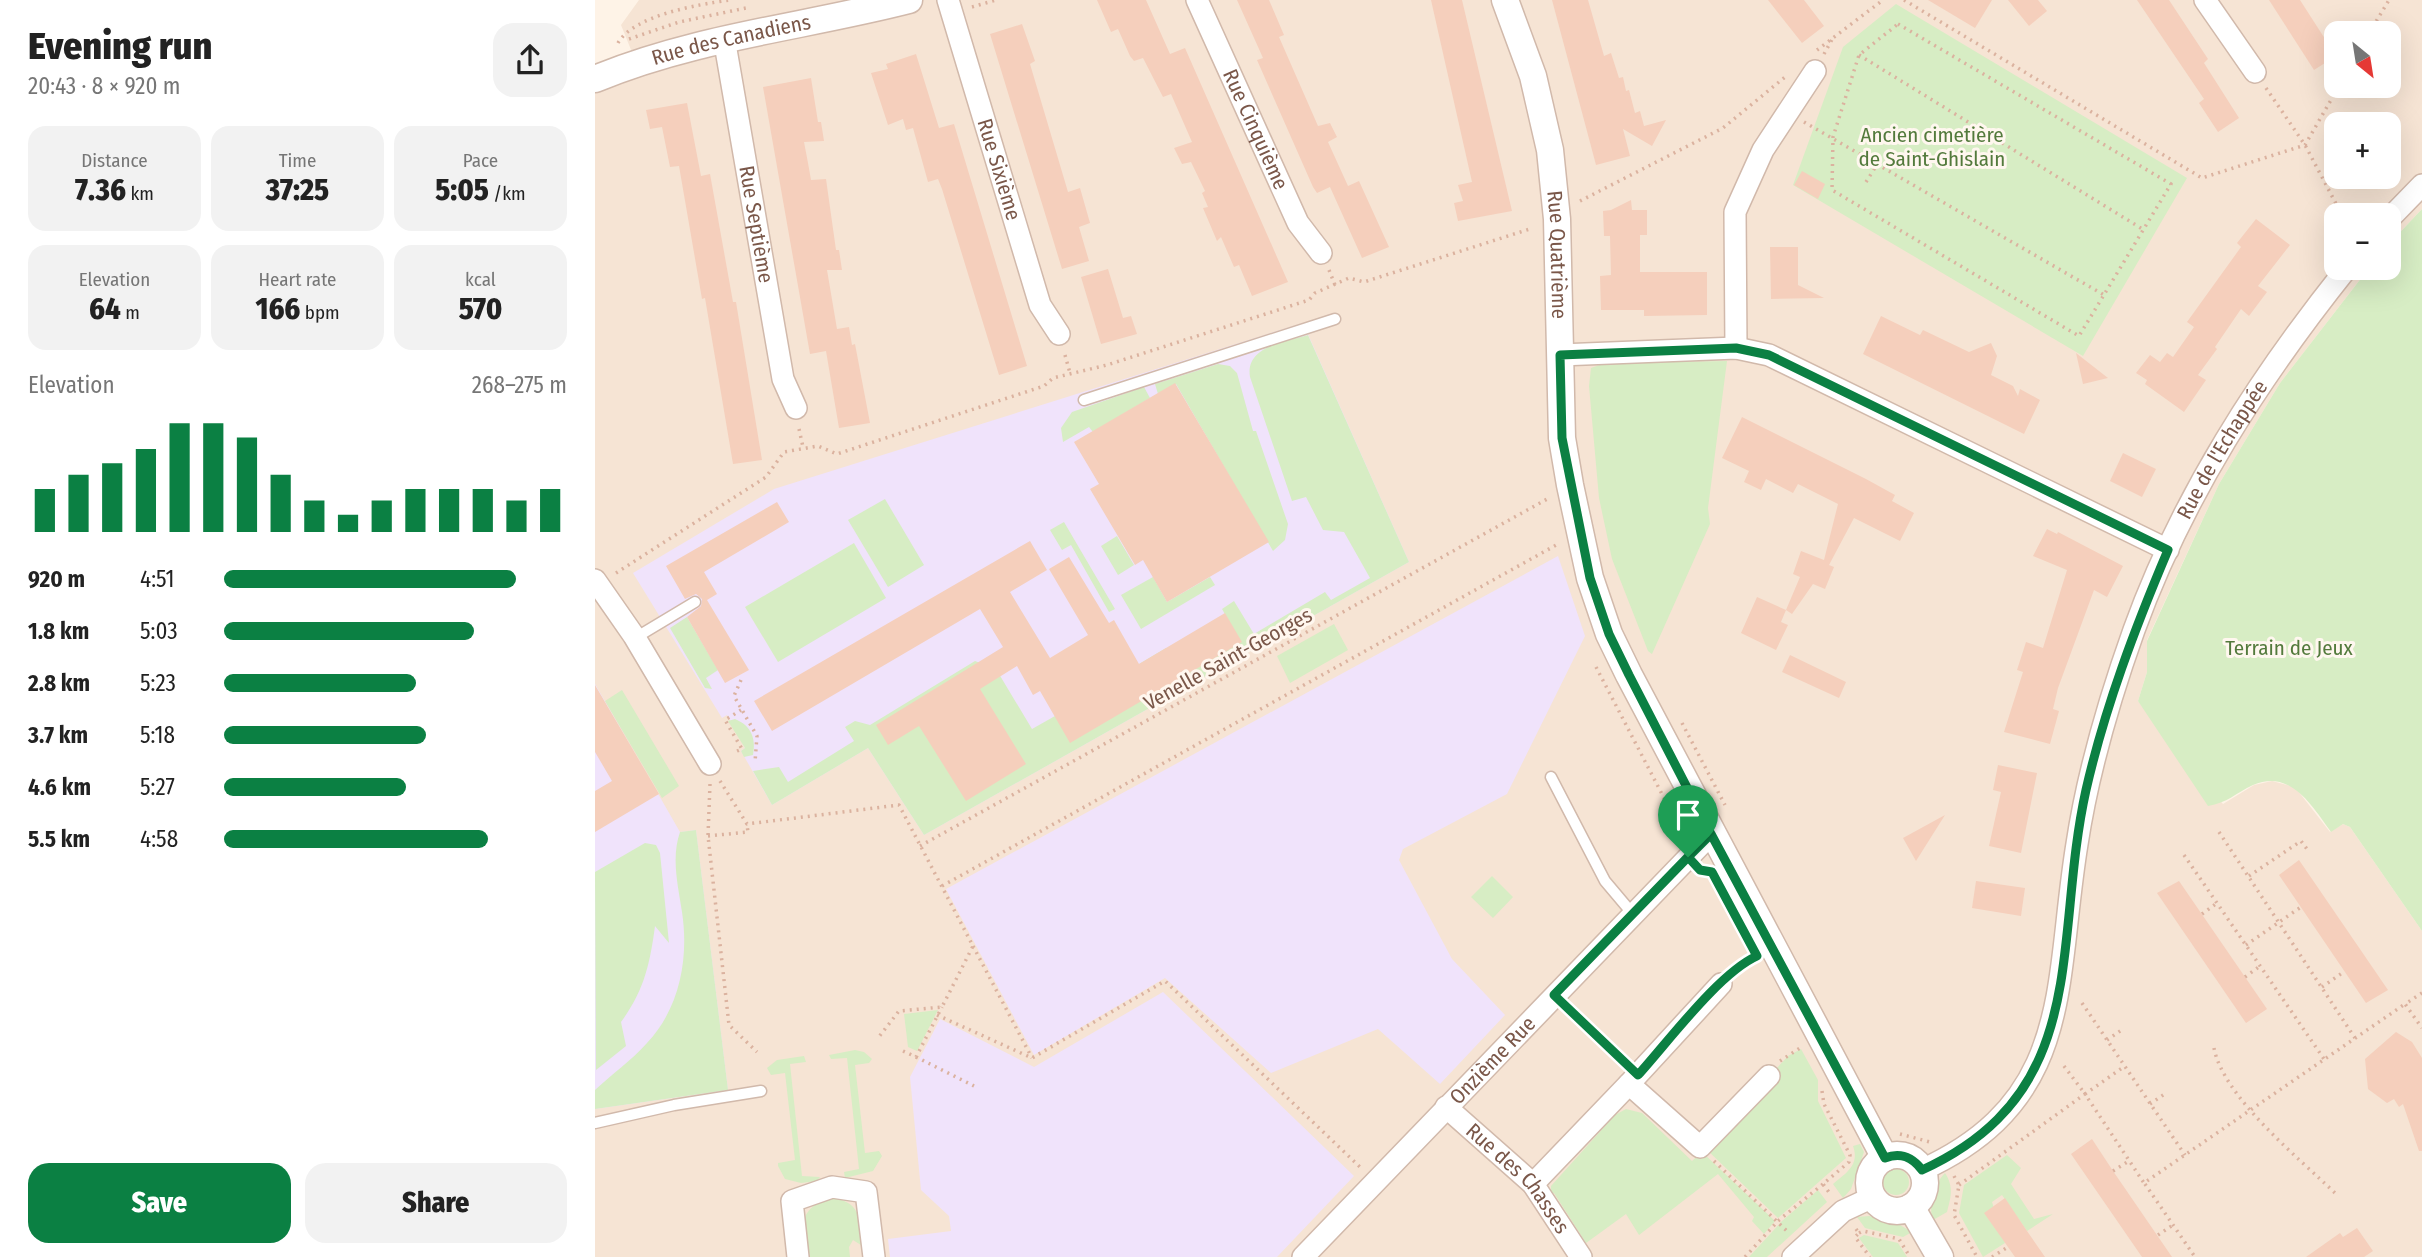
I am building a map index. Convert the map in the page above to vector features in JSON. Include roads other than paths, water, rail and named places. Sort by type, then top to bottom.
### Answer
[{"type":"street","name":"Rue des Canadiens","points":[[595,79],[669,52],[724,38],[909,0]]},
{"type":"street","name":"Rue Sixième","points":[[949,0],[1040,305],[1059,334]]},
{"type":"street","name":"Rue Cinquième","points":[[1197,0],[1298,223],[1321,253]]},
{"type":"street","name":"Rue Quatrième","points":[[1505,0],[1533,76],[1550,150],[1556,208],[1562,438],[1590,578],[1624,665],[1711,834],[1885,1158]]},
{"type":"street","points":[[2205,0],[2255,72]]},
{"type":"street","name":"Rue Septième","points":[[724,38],[783,379],[796,408]]},
{"type":"street","points":[[1736,348],[1735,212],[1763,150],[1786,115],[1811,64]]},
{"type":"street","points":[[2401,207],[2422,185]]},
{"type":"street","name":"Rue de l'Echappée","points":[[1933,1165],[1995,1122],[2018,1098],[2037,1066],[2050,1035],[2058,1000],[2070,892],[2086,791],[2135,628],[2168,550],[2211,464],[2258,387],[2338,280]]},
{"type":"street","points":[[1560,355],[1736,348],[1769,355],[2168,550]]},
{"type":"street","points":[[597,582],[635,638],[710,764]]},
{"type":"street","name":"Onzième Rue","points":[[1303,1257],[1711,834]]},
{"type":"street","points":[[1533,1184],[1721,984]]},
{"type":"street","points":[[1634,1079],[1700,1147],[1769,1076]]},
{"type":"street","name":"Rue des Chasses","points":[[1446,1107],[1533,1184],[1581,1257]]},
{"type":"street","points":[[1902,1155],[1933,1165],[1924,1190],[1911,1207],[1897,1211],[1887,1210],[1873,1197],[1869,1179],[1877,1164],[1885,1158],[1902,1155]]},
{"type":"street","points":[[797,1257],[792,1201],[832,1187],[866,1192],[874,1257]]},
{"type":"street","points":[[1798,1252],[1843,1211],[1873,1197]]},
{"type":"street","points":[[1911,1207],[1940,1257]]},
{"type":"lane","points":[[1084,400],[1335,319]]},
{"type":"lane","points":[[635,638],[695,602]]},
{"type":"lane","points":[[1551,777],[1605,881],[1632,914]]},
{"type":"lane","points":[[595,1123],[674,1105],[761,1091]]},
{"type":"park label","name":"Ancien cimetière de Saint-Ghislain","points":[[1932,147]]},
{"type":"park label","name":"Terrain de Jeux","points":[[2289,648]]}]
